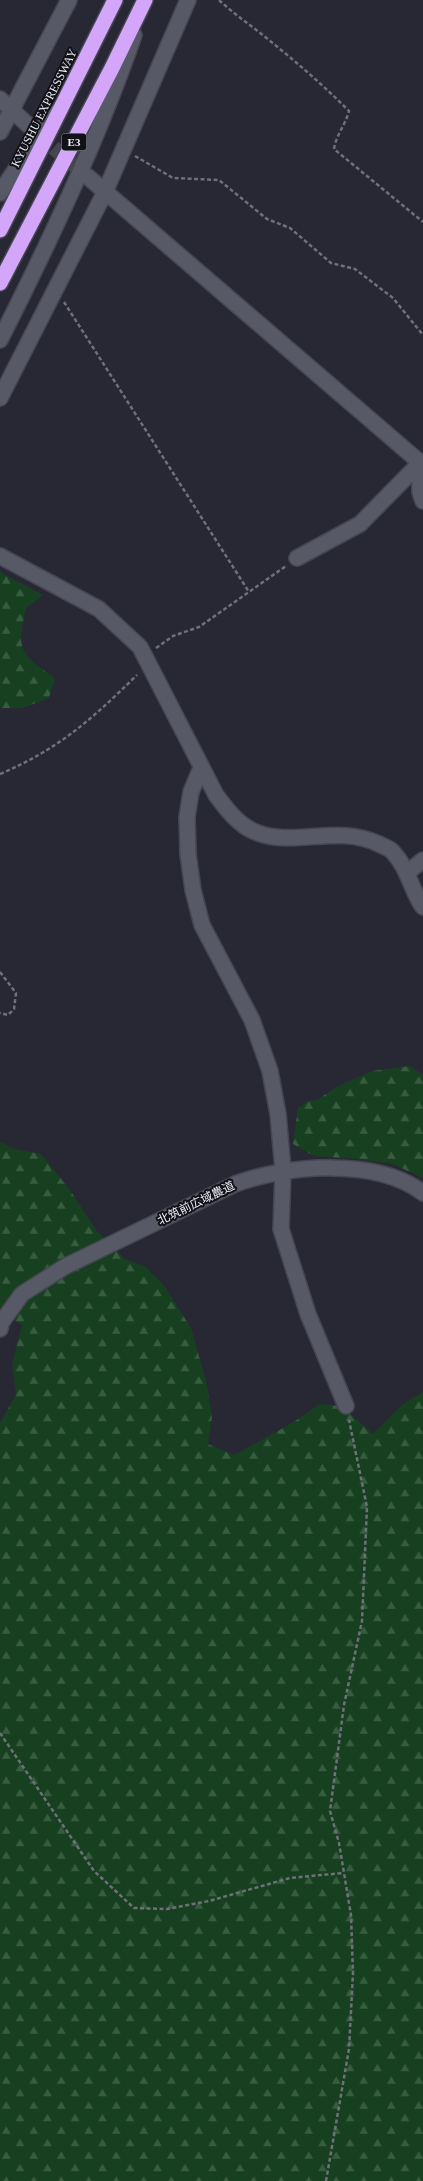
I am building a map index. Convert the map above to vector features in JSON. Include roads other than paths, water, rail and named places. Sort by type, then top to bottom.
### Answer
[{"type":"highway","name":"KYUSHU EXPRESSWAY","points":[[0,230],[115,0]]},
{"type":"highway","name":"E3","points":[[0,283],[108,77],[145,0]]},
{"type":"street","points":[[0,132],[69,0]]},
{"type":"street","points":[[0,340],[31,279],[115,91],[145,0]]},
{"type":"street","points":[[0,398],[106,192],[126,149],[188,0]]},
{"type":"street","points":[[0,193],[75,82]]},
{"type":"street","points":[[0,99],[28,125]]},
{"type":"street","points":[[87,176],[422,464]]},
{"type":"street","points":[[422,464],[420,492],[423,501]]},
{"type":"street","points":[[297,558],[360,524],[422,464]]},
{"type":"street","points":[[0,547],[23,569]]},
{"type":"street","points":[[0,556],[99,609],[140,647],[145,661],[216,795],[229,811],[252,830],[271,836],[328,834],[365,837],[391,849],[408,872],[413,891],[423,907]]},
{"type":"street","points":[[202,768],[191,792],[188,817],[188,854],[193,890],[202,925],[252,1020],[270,1071],[278,1114],[283,1170],[282,1229],[308,1314],[346,1406]]},
{"type":"street","points":[[408,872],[423,860]]},
{"type":"street","name":"北筑前広域農道","points":[[0,1329],[2,1322],[22,1294],[66,1266],[235,1184],[259,1175],[283,1170],[324,1168],[360,1170],[395,1178],[423,1193]]},
{"type":"tunnel","points":[[36,133],[87,176]]}]
